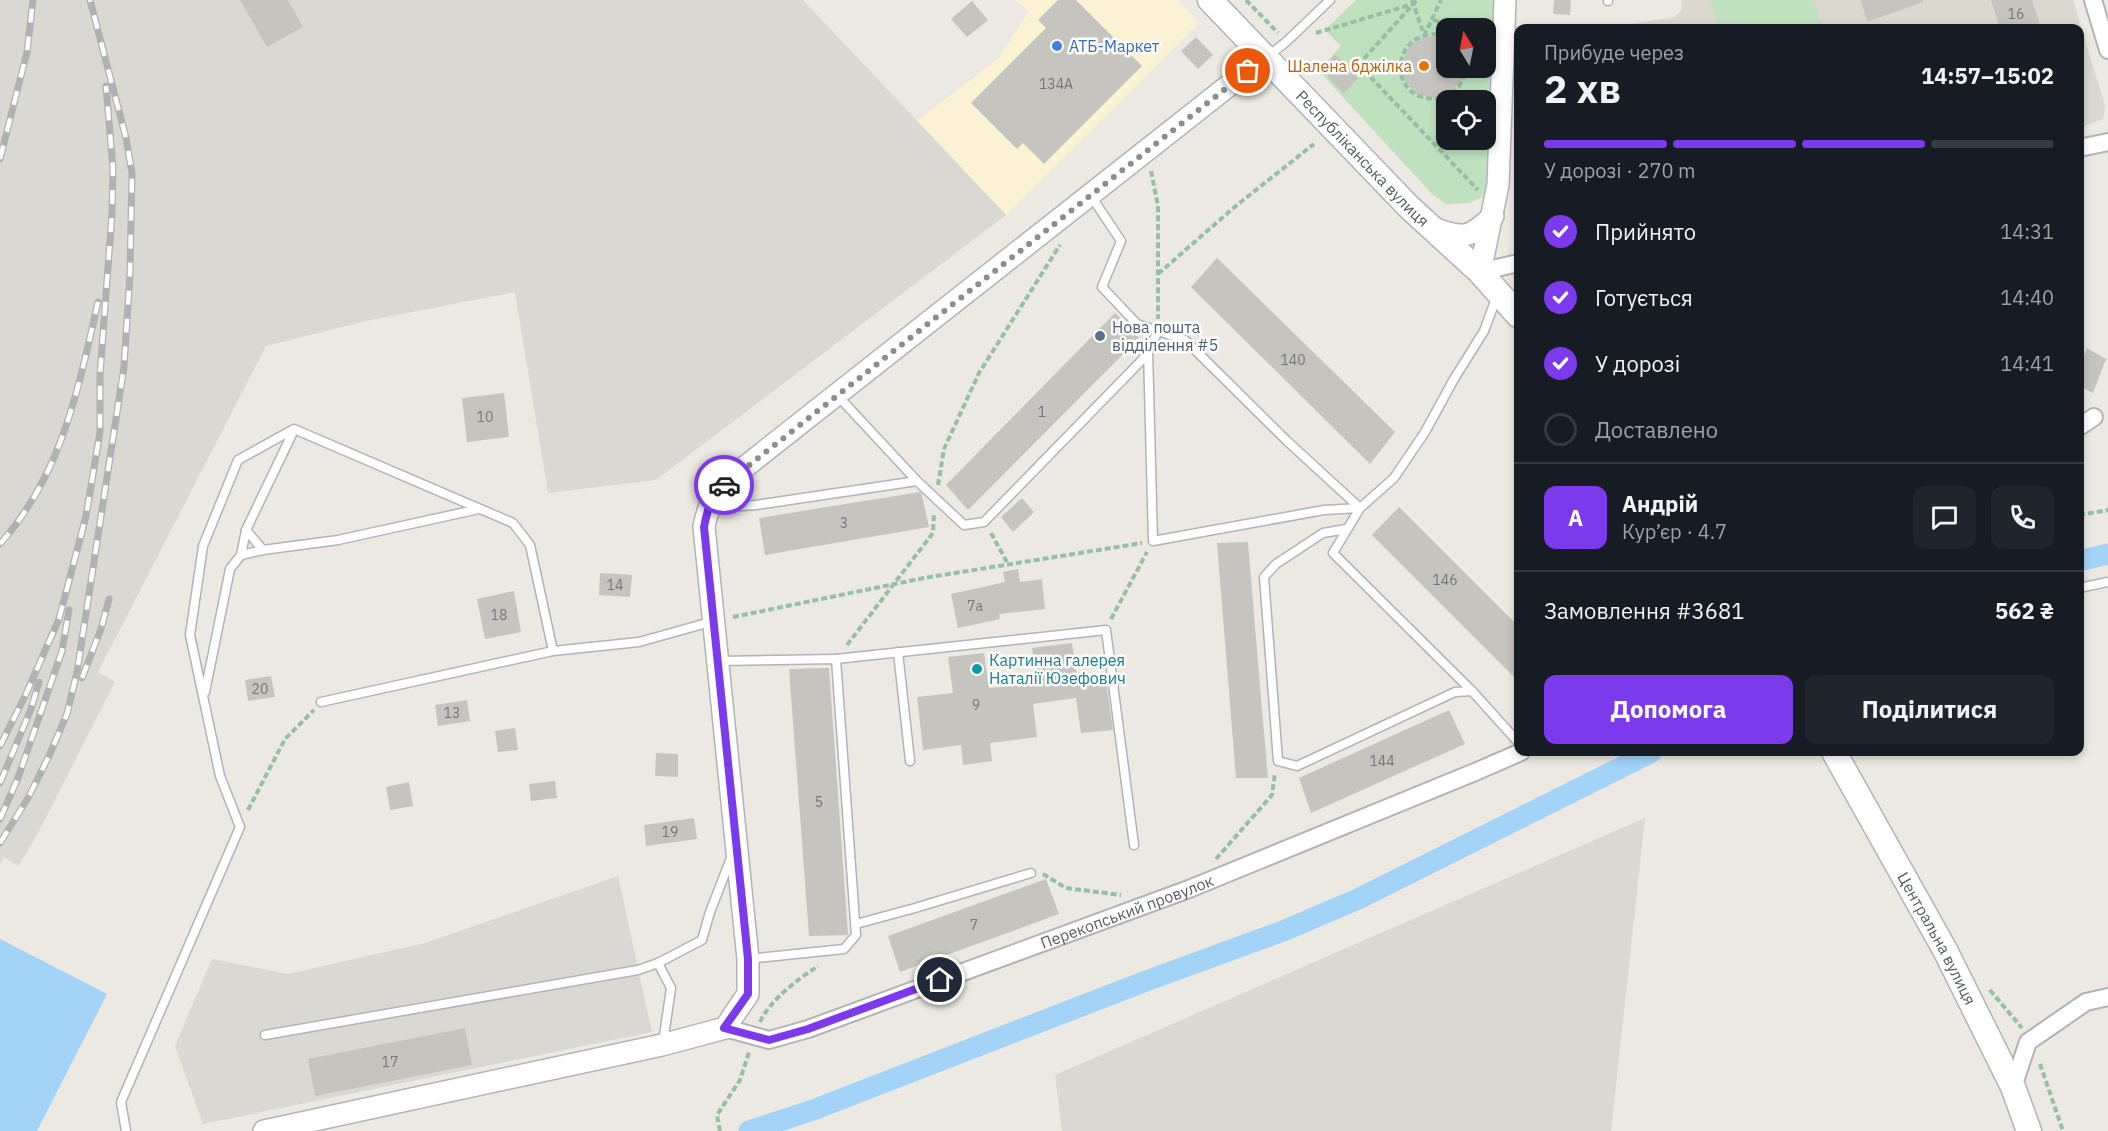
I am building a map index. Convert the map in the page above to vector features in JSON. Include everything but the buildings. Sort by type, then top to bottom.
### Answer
[{"type":"main road","name":"Республіканська вулиця","points":[[1210,0],[1368,165],[1480,272],[1514,311]]},
{"type":"main road","name":"Центральна вулиця","points":[[1836,756],[1945,950],[2013,1087],[2028,1131]]},
{"type":"street","points":[[1432,228],[1456,236],[1476,232],[1498,185],[1505,0]]},
{"type":"street","points":[[2093,0],[2108,50]]},
{"type":"street","points":[[264,1131],[662,1045],[724,1028],[748,994],[748,959],[704,527],[708,508],[718,490],[1265,57]]},
{"type":"street","points":[[2084,146],[2108,142]]},
{"type":"street","points":[[1489,207],[1480,272],[1514,264]]},
{"type":"street","points":[[2084,424],[2094,417]]},
{"type":"street","name":"Перекопський провулок","points":[[724,1028],[769,1040],[808,1029],[1139,907],[1376,813],[1514,755]]},
{"type":"street","points":[[2013,1087],[2028,1042],[2086,1002],[2108,997]]},
{"type":"lane","points":[[1265,57],[1286,42],[1330,0]]},
{"type":"lane","points":[[1090,196],[1121,241],[1102,287],[1137,324],[1185,340],[1287,441],[1359,508]]},
{"type":"lane","points":[[1498,293],[1484,331],[1425,432],[1394,478],[1359,508],[1333,553],[1472,691],[1514,738]]},
{"type":"lane","points":[[837,395],[917,481],[964,525],[984,522],[1142,360],[1158,332]]},
{"type":"lane","points":[[1148,350],[1153,541],[1324,510],[1359,508]]},
{"type":"lane","points":[[294,429],[513,523],[530,545],[553,651]]},
{"type":"lane","points":[[205,696],[230,569],[240,555],[246,531],[294,429]]},
{"type":"lane","points":[[126,1131],[121,1102],[240,827],[220,776],[205,696],[190,635],[203,546],[238,460],[294,429]]},
{"type":"lane","points":[[708,508],[756,505],[917,481]]},
{"type":"lane","points":[[240,555],[338,540],[479,509]]},
{"type":"lane","points":[[1346,529],[1323,533],[1276,564],[1264,577],[1278,761],[1297,766],[1455,692],[1472,691]]},
{"type":"lane","points":[[246,531],[263,550]]},
{"type":"lane","points":[[2084,587],[2108,582]]},
{"type":"lane","points":[[321,702],[553,651],[639,642],[714,621]]},
{"type":"lane","points":[[719,661],[836,659],[1106,630],[1134,845]]},
{"type":"lane","points":[[898,652],[910,761]]},
{"type":"lane","points":[[748,959],[844,949],[856,935],[836,659]]},
{"type":"lane","points":[[265,1035],[638,970],[658,963],[702,940],[710,912],[737,844]]},
{"type":"lane","points":[[856,924],[1031,873]]},
{"type":"lane","points":[[658,963],[671,987],[662,1045]]},
{"type":"path","points":[[1246,0],[1286,42],[1414,1]]},
{"type":"path","points":[[1424,36],[1441,0]]},
{"type":"path","points":[[1414,1],[1424,36]]},
{"type":"path","points":[[1352,72],[1414,1]]},
{"type":"path","points":[[1432,20],[1436,21]]},
{"type":"path","points":[[1436,36],[1429,34],[1417,38],[1408,46],[1402,57],[1400,69],[1404,81],[1412,92],[1423,98],[1436,99],[1449,96],[1459,87],[1464,78]]},
{"type":"path","points":[[1358,64],[1489,207]]},
{"type":"path","points":[[1158,274],[1237,205],[1314,144]]},
{"type":"path","points":[[1150,164],[1158,206],[1158,332]]},
{"type":"path","points":[[836,659],[933,533],[944,449],[980,374],[1066,236]]},
{"type":"path","points":[[2084,514],[2108,510]]},
{"type":"path","points":[[984,522],[1008,564]]},
{"type":"path","points":[[714,621],[894,584],[1153,541]]},
{"type":"path","points":[[1106,630],[1153,541]]},
{"type":"path","points":[[240,827],[285,740],[321,702]]},
{"type":"path","points":[[1212,862],[1272,795],[1278,761]]},
{"type":"path","points":[[1031,873],[1040,872],[1066,888],[1119,894],[1139,907]]},
{"type":"path","points":[[717,1115],[720,1131]]},
{"type":"shaded area","points":[[0,0],[803,0],[1006,215],[656,480],[548,493],[515,292],[366,321],[266,346],[98,672],[115,682],[37,835],[18,866],[4,857],[0,865]]},
{"type":"shaded area","points":[[1015,0],[1178,0],[1199,23],[1006,215],[917,121],[999,58],[1029,11]]},
{"type":"shaded area","points":[[1681,0],[2073,0],[2080,24],[1630,24],[1675,17],[1682,10]]},
{"type":"shaded area","points":[[2084,36],[2105,106],[2103,119],[2084,126]]},
{"type":"shaded area","points":[[1645,818],[1611,1131],[1062,1131],[1055,1075]]},
{"type":"shaded area","points":[[618,876],[652,1032],[203,1124],[175,1046],[212,959],[288,974],[425,943]]},
{"type":"green space","points":[[1356,0],[1494,0],[1493,18],[1436,18],[1436,78],[1491,78],[1491,90],[1436,90],[1436,150],[1489,150],[1488,184],[1482,197],[1470,203],[1446,204],[1432,194],[1319,71],[1341,46],[1325,30]]},
{"type":"green space","points":[[1710,0],[1814,0],[1822,24],[1717,24]]},
{"type":"water","points":[[0,939],[107,994],[37,1131],[0,1131]]},
{"type":"waterway","points":[[2084,560],[2108,554]]},
{"type":"waterway","points":[[749,1131],[813,1110],[1146,981],[1283,931],[1358,899],[1644,756]]},
{"type":"railway","points":[[0,159],[27,52],[33,0]]},
{"type":"railway","points":[[0,843],[28,798],[67,714],[77,672],[124,367],[130,274],[132,173],[126,138],[90,0]]},
{"type":"railway","points":[[0,746],[59,619],[86,516],[100,432],[100,375],[113,169],[106,86]]},
{"type":"railway","points":[[0,544],[39,489],[53,460],[75,399],[98,302]]},
{"type":"railway","points":[[82,678],[101,629],[109,599]]},
{"type":"railway","points":[[0,819],[18,778],[62,651],[69,610]]},
{"type":"railway","points":[[0,783],[31,709],[39,682]]},
{"type":"way so far","points":[[724,485],[1248,71]]},
{"type":"place","name":"АТБ-Маркет","points":[[1057,46]]},
{"type":"place","name":"Шалена бджілка","points":[[1424,66]]},
{"type":"place","name":"Нова пошта відділення #5","points":[[1100,336]]},
{"type":"place","name":"Картинна галерея Наталії Юзефович","points":[[977,669]]},
{"type":"route","points":[[724,485],[718,490],[708,508],[704,527],[748,959],[748,994],[724,1028],[769,1040],[808,1029],[940,980]]}]
